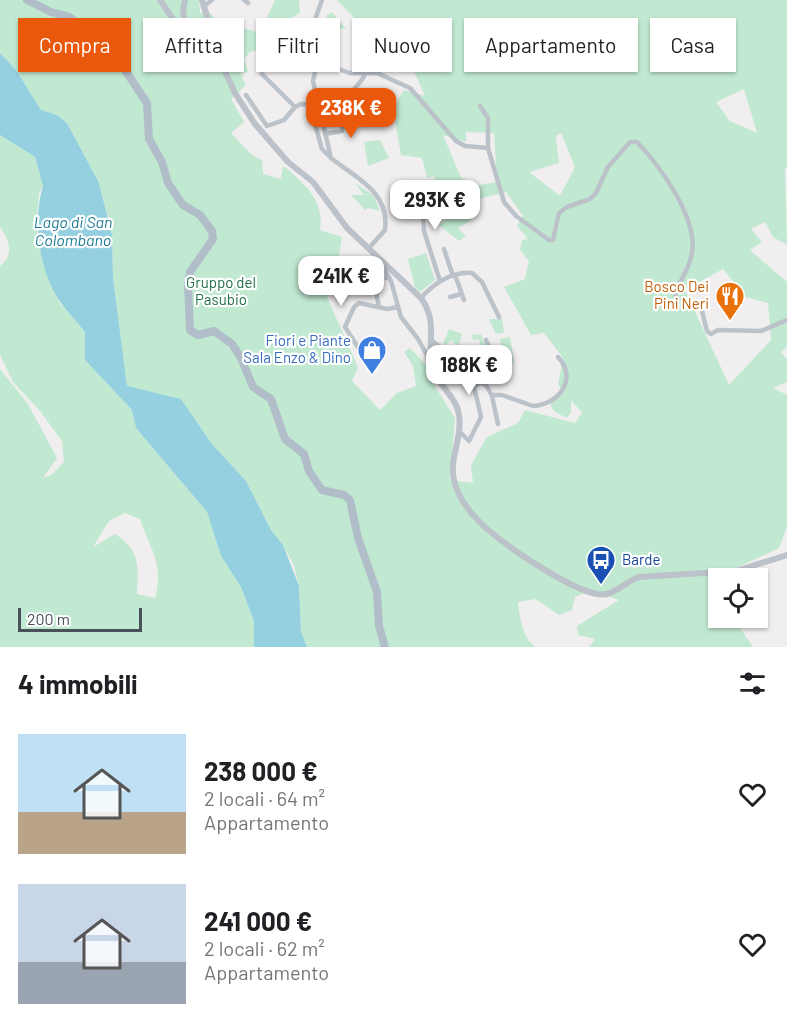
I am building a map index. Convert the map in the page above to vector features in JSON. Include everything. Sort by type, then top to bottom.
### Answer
[{"type":"main road","points":[[27,0],[51,12],[70,17],[76,23],[83,43],[88,48],[116,59],[147,104],[149,140],[162,162],[168,183],[183,205],[200,215],[212,231],[213,239],[190,272],[188,285],[190,330],[198,335],[214,331],[232,344],[242,358],[253,387],[271,399],[285,439],[304,454],[309,471],[322,490],[344,495],[350,500],[358,538],[377,592],[379,626],[385,647]]},
{"type":"street","points":[[160,0],[192,47],[200,41],[185,21],[182,11],[185,0]]},
{"type":"street","points":[[212,0],[202,3],[230,84],[255,124],[288,162],[313,182],[347,228],[421,298],[431,317],[433,368],[441,385]]},
{"type":"street","points":[[316,18],[322,0]]},
{"type":"street","points":[[340,70],[349,73],[377,73],[410,88],[456,141],[465,146],[488,148]]},
{"type":"street","points":[[314,72],[313,81],[331,158]]},
{"type":"street","points":[[262,74],[295,107]]},
{"type":"street","points":[[325,134],[342,131],[344,111],[352,93],[362,82],[365,74]]},
{"type":"street","points":[[246,95],[267,126],[284,120],[295,107],[301,104],[319,105]]},
{"type":"street","points":[[480,106],[488,118],[488,148],[504,202],[530,227],[553,240],[559,213],[567,207],[590,199],[596,193],[608,167],[630,142],[637,142],[675,194],[687,222],[692,255],[675,292],[676,298],[701,307],[707,331],[711,334],[718,330],[761,331],[787,320]]},
{"type":"street","points":[[312,114],[322,149],[368,184],[380,201],[385,230],[369,248]]},
{"type":"street","points":[[417,187],[422,200],[424,231],[440,281]]},
{"type":"street","points":[[444,249],[464,300]]},
{"type":"street","points":[[387,266],[384,268],[404,322],[427,355],[433,375],[458,409],[460,432],[453,472],[458,489],[470,510],[519,553],[561,579],[598,595],[614,592],[628,580],[639,577],[736,571],[787,555]]},
{"type":"street","points":[[421,298],[440,281],[454,275],[468,273],[477,275],[499,316]]},
{"type":"street","points":[[344,278],[355,286],[374,283],[388,277]]},
{"type":"street","points":[[374,283],[379,307]]},
{"type":"street","points":[[450,297],[461,294]]},
{"type":"street","points":[[363,355],[354,345],[345,325],[354,307],[359,303],[387,309],[398,307]]},
{"type":"street","points":[[431,340],[459,362],[474,386],[481,417],[469,441],[460,432]]},
{"type":"street","points":[[474,386],[493,375],[496,368],[486,340]]},
{"type":"street","points":[[492,395],[502,395],[533,406],[557,397],[566,387],[568,376],[564,364],[558,357]]},
{"type":"street","points":[[467,377],[482,382],[492,395],[498,424]]},
{"type":"green space","name":"Gruppo del Pasubio","points":[[0,0],[199,0],[200,13],[208,12],[216,18],[143,18],[143,72],[244,72],[244,59],[248,72],[240,73],[246,85],[231,99],[244,122],[231,133],[252,155],[262,160],[263,174],[281,179],[283,166],[298,179],[316,202],[321,220],[320,230],[342,237],[339,256],[324,267],[327,297],[358,367],[352,381],[380,410],[397,393],[416,386],[413,366],[404,352],[410,348],[426,365],[432,382],[455,418],[450,480],[473,483],[471,465],[487,437],[518,423],[525,410],[575,423],[582,413],[571,400],[571,413],[566,418],[554,411],[550,404],[564,392],[558,385],[563,358],[544,333],[531,335],[504,287],[525,279],[529,261],[520,250],[522,240],[528,239],[517,226],[523,216],[506,192],[475,200],[468,213],[472,220],[458,228],[466,236],[459,241],[439,225],[447,220],[434,176],[427,178],[422,158],[401,155],[393,109],[404,90],[425,96],[414,72],[452,72],[452,18],[354,18],[337,0],[787,0],[787,167],[785,168],[787,245],[773,237],[765,222],[751,229],[762,242],[750,250],[787,282],[787,347],[781,352],[787,360],[787,382],[773,388],[787,395],[787,527],[779,548],[736,568],[708,568],[708,628],[740,628],[753,647],[589,647],[595,639],[578,635],[577,626],[619,600],[591,590],[575,597],[572,610],[559,615],[536,599],[518,602],[524,632],[535,647],[307,647],[301,632],[299,586],[294,566],[283,545],[271,530],[246,481],[212,444],[181,399],[127,387],[113,278],[112,235],[99,183],[67,123],[57,115],[41,110],[16,70],[0,53]],"holes":[[[744,89],[757,133],[730,121],[716,102]],[[465,132],[494,133],[497,182],[479,185],[461,178],[443,135],[467,142]],[[561,133],[575,167],[560,196],[529,172],[559,163],[556,136]],[[723,269],[746,297],[768,303],[771,340],[729,385],[685,290]]]},
{"type":"green space","name":"Gruppo del Pasubio","points":[[275,0],[299,0],[300,13],[291,18],[267,18]]},
{"type":"green space","points":[[332,12],[337,18],[327,18],[326,16]]},
{"type":"green space","name":"Gruppo del Pasubio","points":[[244,28],[256,32],[256,50],[250,52],[244,59]]},
{"type":"green space","points":[[0,135],[35,157],[43,186],[39,194],[36,227],[59,302],[85,332],[85,360],[132,410],[136,428],[207,512],[221,556],[241,587],[254,621],[254,647],[0,647],[0,369],[28,404],[57,458],[43,478],[51,475],[64,462],[62,441],[40,411],[13,382],[0,355],[0,266],[8,257],[9,247],[0,227]],"holes":[[[125,513],[140,519],[157,566],[155,598],[137,594],[136,560],[134,553],[123,540],[115,534],[93,547],[109,521]]]},
{"type":"green space","points":[[380,140],[389,158],[368,166],[364,142]]},
{"type":"green space","points":[[355,183],[374,196],[380,211],[368,208],[365,210],[351,195],[364,195]]},
{"type":"green space","points":[[426,253],[435,280],[420,292],[415,287],[408,259]]},
{"type":"green space","points":[[489,319],[502,319],[504,333],[496,334]]},
{"type":"green space","points":[[449,329],[462,334],[458,348],[452,340],[446,344],[448,348],[443,345]]},
{"type":"green space","points":[[481,334],[491,362],[489,366],[478,365],[477,360],[483,358],[479,339],[473,340],[471,335]]},
{"type":"green space","points":[[510,337],[513,363],[510,356],[503,357],[500,339]]},
{"type":"water","name":"Lago di San Colombano","points":[[0,53],[16,70],[41,110],[57,115],[67,123],[99,183],[112,235],[113,278],[127,386],[181,399],[212,444],[246,481],[271,530],[283,545],[299,586],[301,632],[307,647],[254,647],[254,621],[241,587],[221,556],[207,512],[136,428],[132,410],[85,360],[85,332],[53,291],[43,262],[38,215],[43,186],[35,157],[0,135]]},
{"type":"place","name":"Bosco Dei Pini Neri","points":[[730,322]]},
{"type":"place","name":"Fiori e Piante Sala Enzo & Dino","points":[[372,376]]},
{"type":"place","name":"Barde","points":[[601,586]]}]
